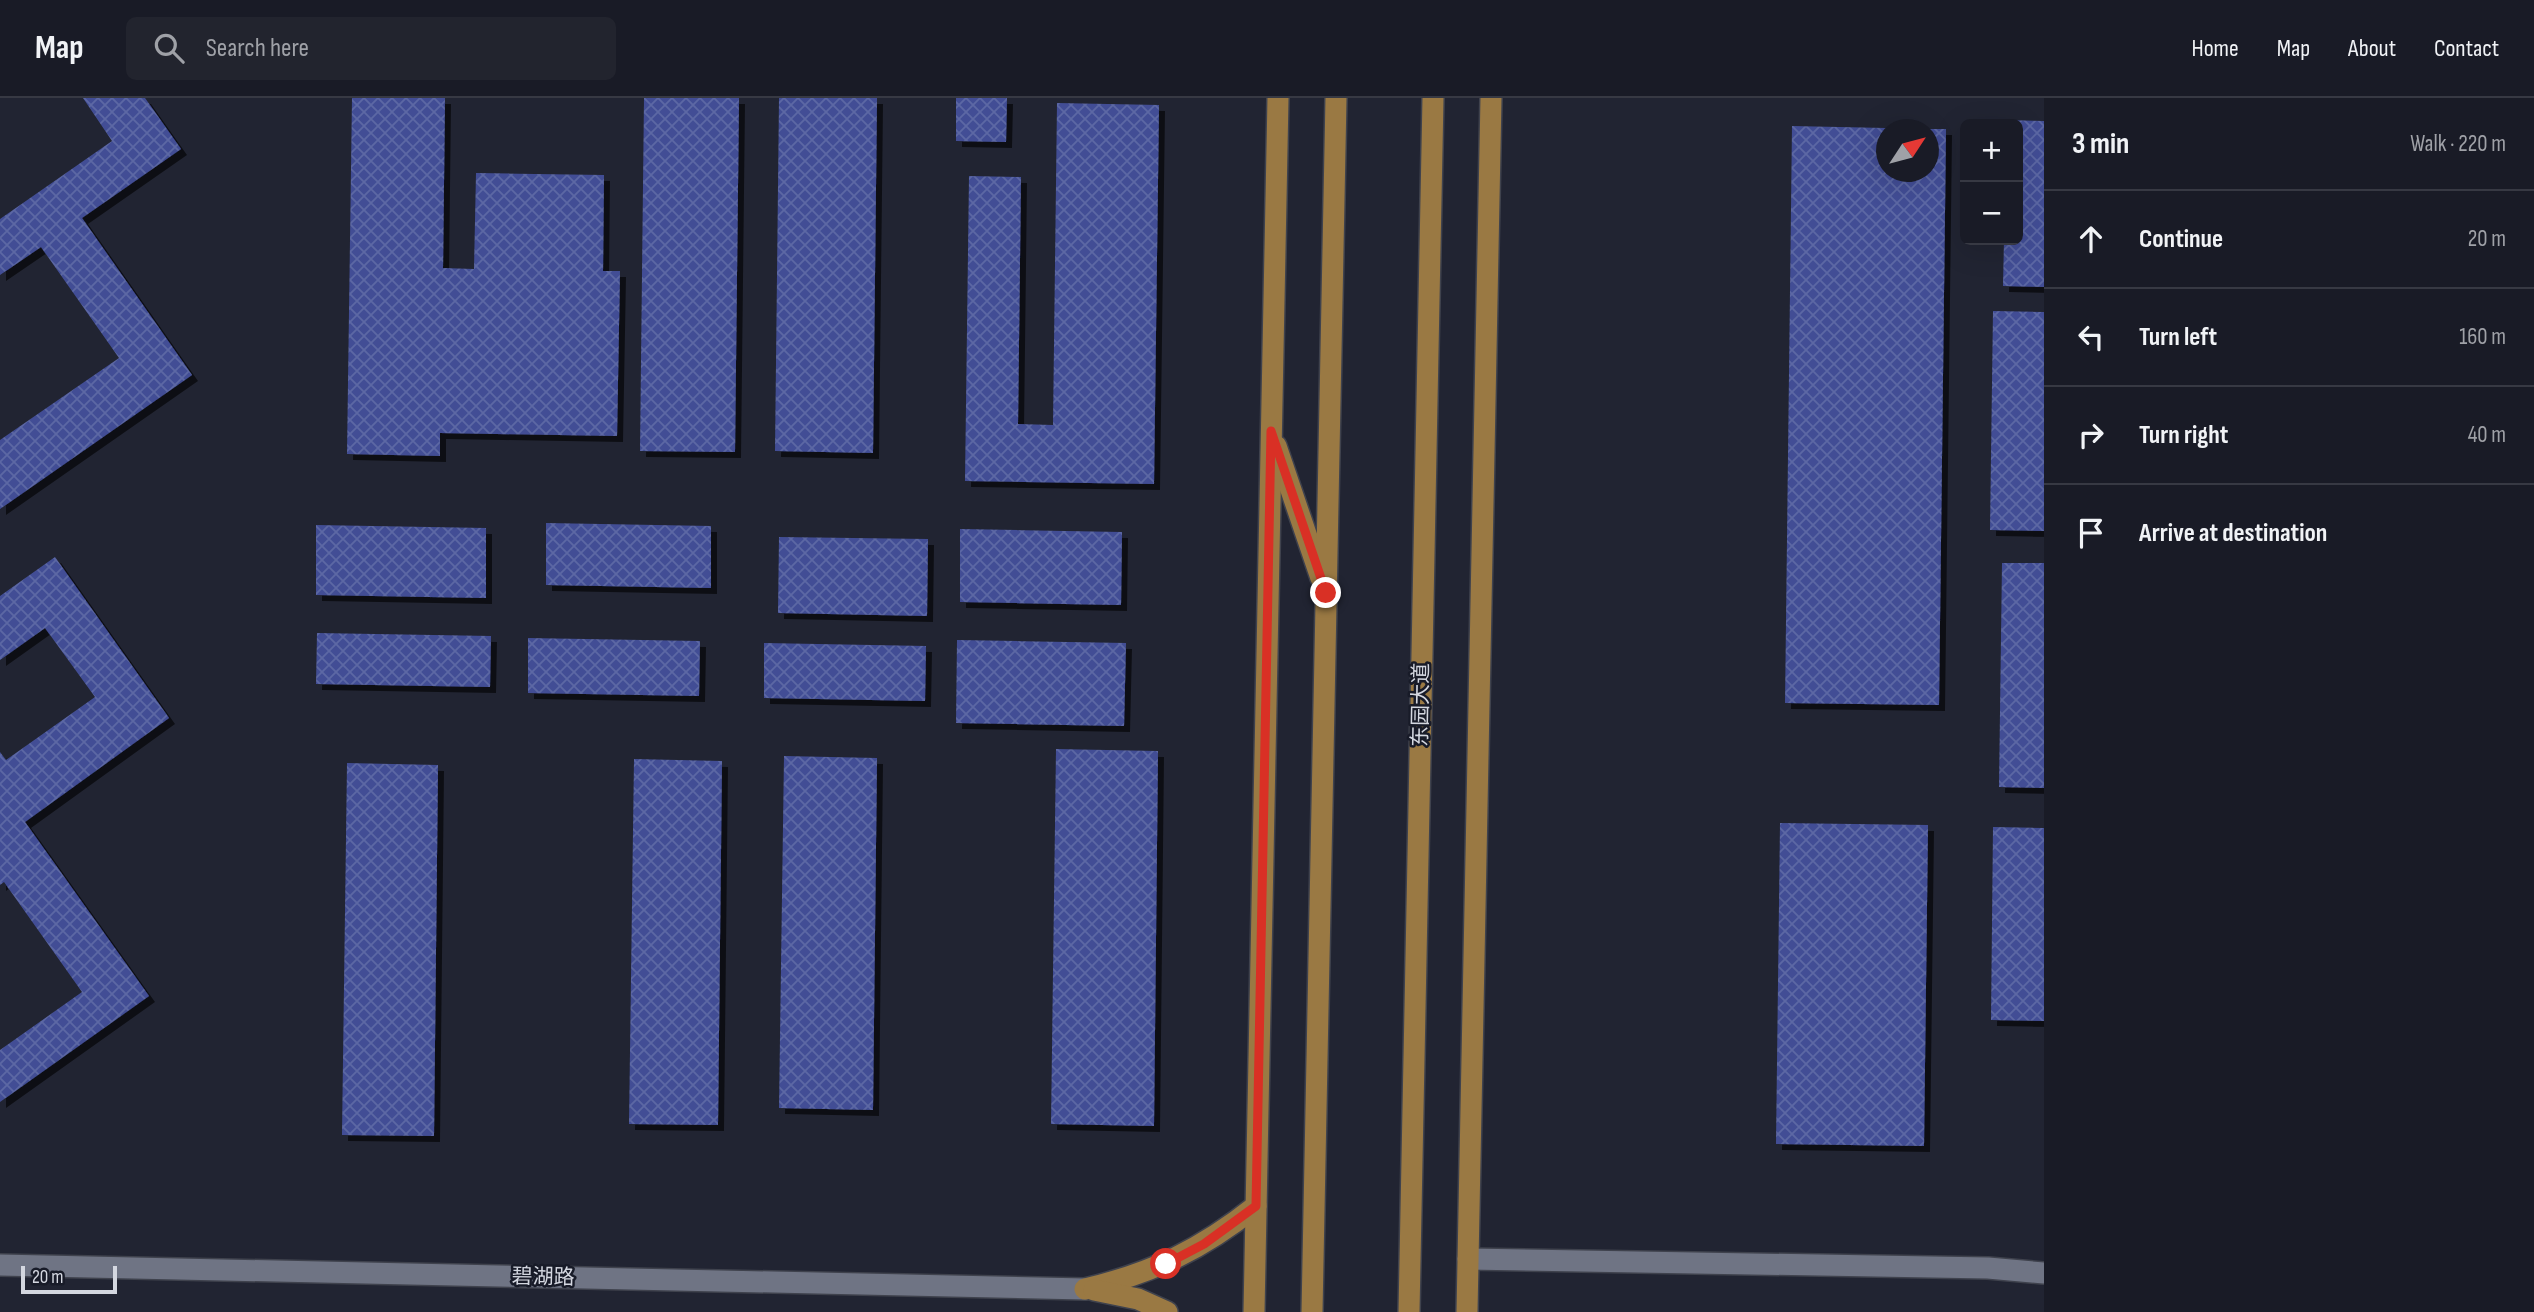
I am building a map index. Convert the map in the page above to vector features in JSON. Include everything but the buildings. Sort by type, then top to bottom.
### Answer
[{"type":"main road","points":[[1254,1312],[1278,98]]},
{"type":"main road","points":[[1312,1312],[1336,98]]},
{"type":"main road","name":"东园大道","points":[[1409,1312],[1433,98]]},
{"type":"main road","points":[[1467,1312],[1490,98]]},
{"type":"main road","points":[[1271,431],[1326,593]]},
{"type":"main road","points":[[1085,1289],[1127,1279],[1166,1264],[1204,1244],[1256,1206]]},
{"type":"main road","points":[[1085,1289],[1138,1299],[1167,1312]]},
{"type":"street","points":[[1468,1259],[1988,1268],[2044,1273]]},
{"type":"street","name":"碧湖路","points":[[0,1265],[1085,1289]]},
{"type":"route","points":[[1166,1264],[1204,1244],[1256,1206],[1271,431],[1326,593]]}]
